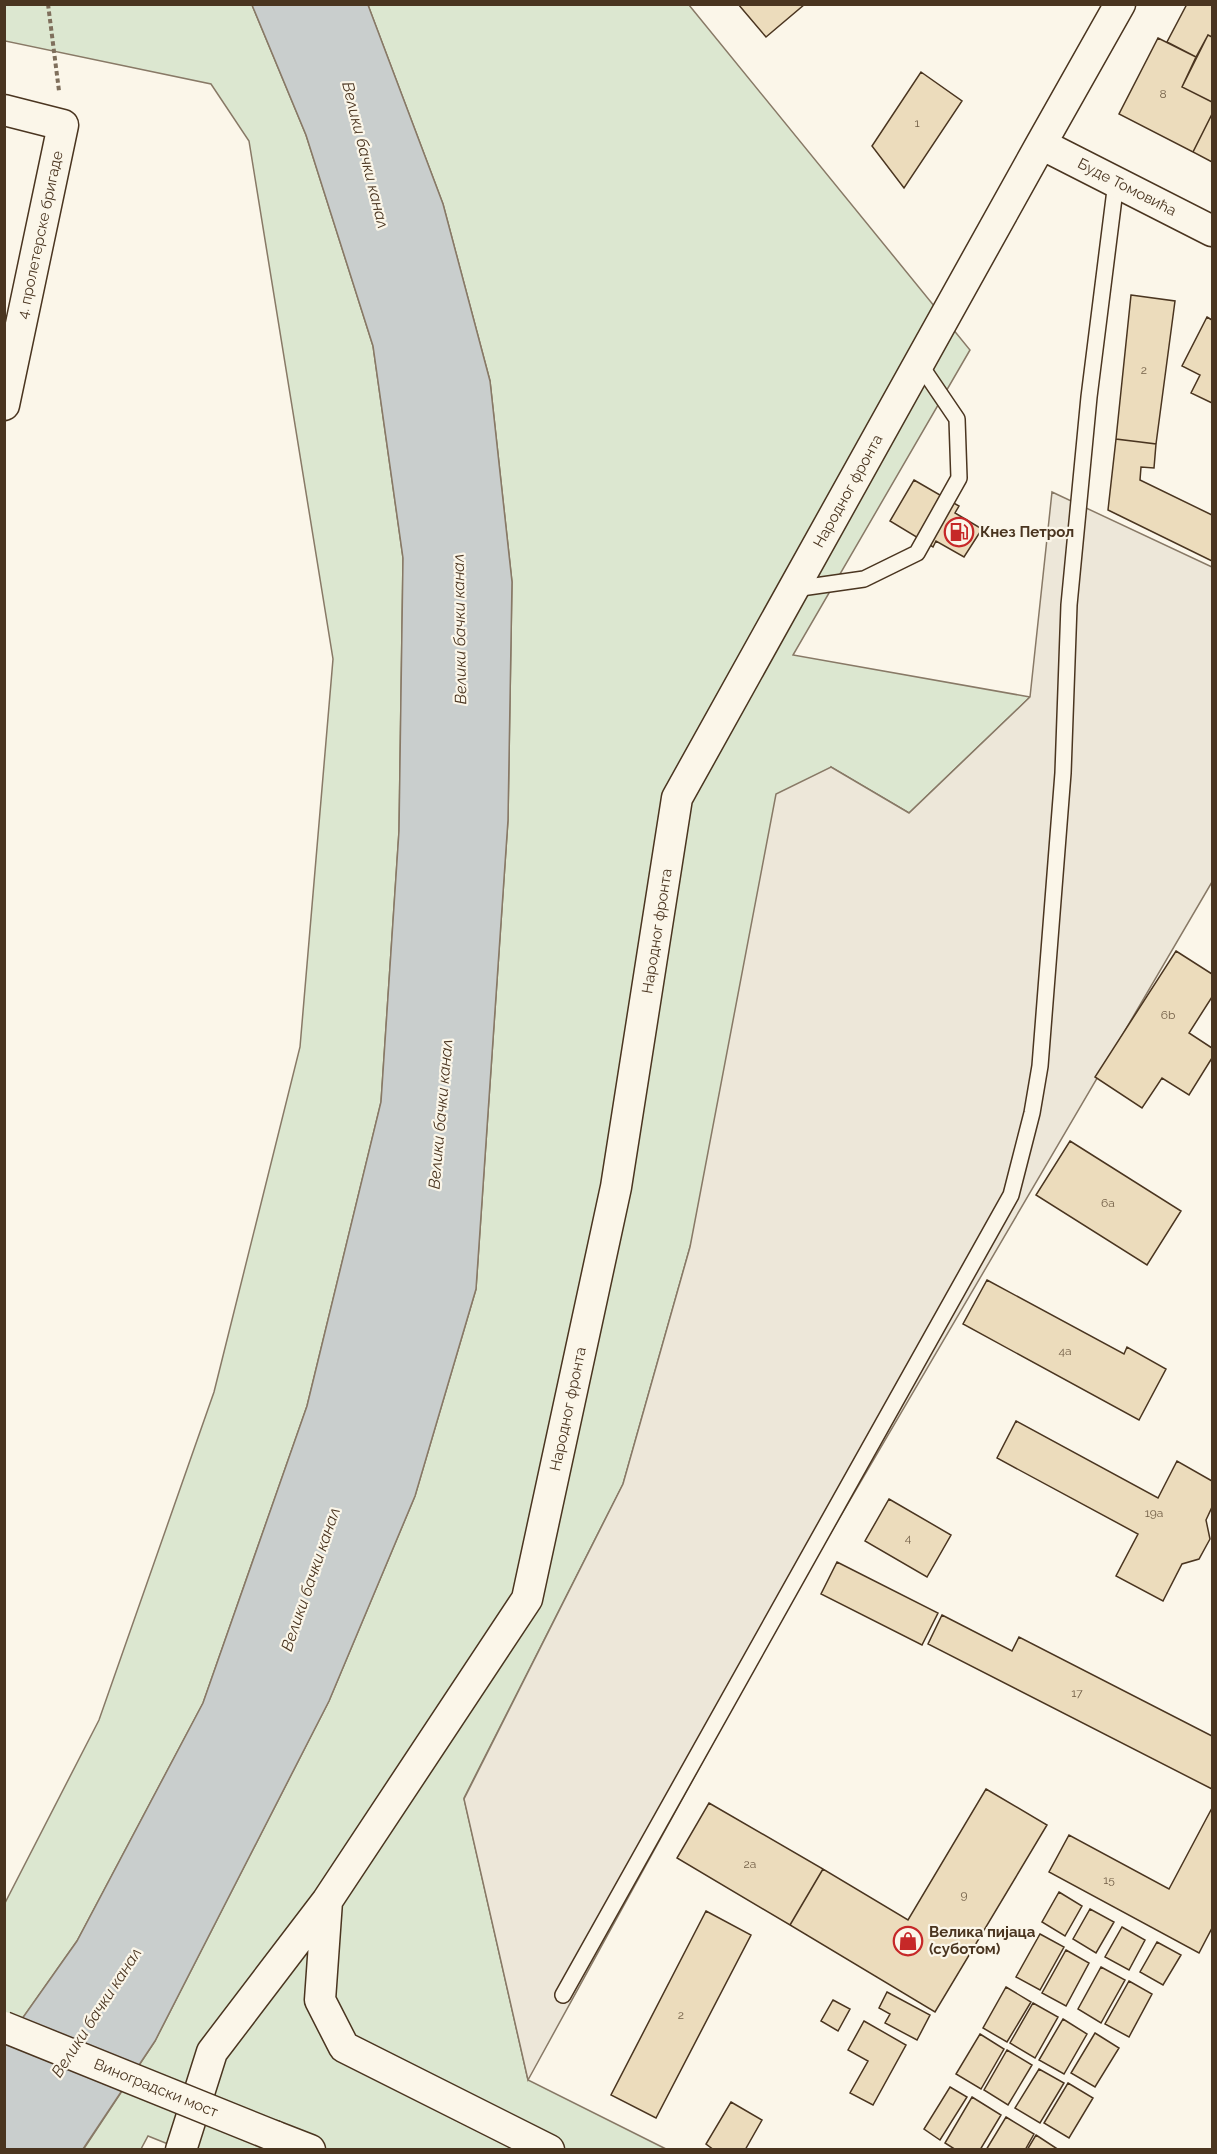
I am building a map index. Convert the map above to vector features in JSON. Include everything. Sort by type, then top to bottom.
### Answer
[{"type":"street","name":"Народног фронта","points":[[181,2150],[212,2052],[327,1901],[527,1599],[616,1187],[678,798],[1120,4]]},
{"type":"street","points":[[4,110],[63,124]]},
{"type":"street","name":"4. пролетерске бригаде","points":[[4,405],[63,124]]},
{"type":"street","name":"Буде Томовића","points":[[1041,144],[1212,231]]},
{"type":"street","points":[[327,1901],[320,2000],[344,2047],[549,2150]]},
{"type":"street","name":"Виноградски мост","points":[[4,2026],[310,2150]]},
{"type":"lane","points":[[563,1995],[1011,1195],[1032,1113],[1040,1066],[1063,773],[1069,605],[1089,397],[1116,182]]},
{"type":"lane","points":[[794,589],[864,579],[917,553],[959,478],[957,419],[919,363]]},
{"type":"path","points":[[48,4],[63,124]]},
{"type":"green space","points":[[5,5],[252,5],[306,135],[373,346],[403,558],[399,831],[381,1102],[307,1406],[203,1703],[77,1941],[5,2043],[5,1903],[99,1720],[214,1392],[300,1047],[333,659],[249,141],[211,84],[5,41]]},
{"type":"green space","points":[[368,5],[689,5],[970,350],[793,655],[1030,697],[909,813],[831,767],[623,1484],[464,1798],[528,2080],[666,2149],[183,2150],[148,2136],[141,2149],[83,2150],[155,2041],[329,1701],[415,1496],[476,1289],[508,820],[512,582],[490,381],[443,204]]},
{"type":"shaded area","points":[[1052,492],[1212,567],[1212,882],[792,1599],[528,2080],[464,1799],[623,1484],[690,1247],[776,794],[831,767],[909,813],[1030,697]]},
{"type":"water","name":"Велики бачки канал","points":[[252,5],[368,5],[443,204],[490,381],[512,582],[508,820],[476,1289],[415,1496],[329,1701],[155,2041],[83,2149],[5,2150],[5,2043],[77,1941],[203,1703],[307,1406],[381,1102],[399,831],[403,558],[373,346],[306,135]]},
{"type":"building","points":[[738,4],[805,4],[766,37]]},
{"type":"building","points":[[1187,4],[1212,4],[1212,37],[1208,35],[1196,57],[1167,42]]},
{"type":"building","points":[[1208,35],[1212,37],[1212,102],[1182,87]]},
{"type":"building","points":[[1158,38],[1196,57],[1182,87],[1212,102],[1212,114],[1193,152],[1119,114]]},
{"type":"building","points":[[921,72],[962,101],[904,188],[872,146]]},
{"type":"building","points":[[1212,114],[1212,162],[1193,152]]},
{"type":"building","points":[[1131,295],[1175,301],[1156,444],[1116,439]]},
{"type":"building","points":[[1207,317],[1212,320],[1212,403],[1191,393],[1200,375],[1182,366]]},
{"type":"building","points":[[1116,439],[1156,444],[1154,468],[1141,467],[1140,480],[1212,515],[1212,561],[1108,510]]},
{"type":"building","points":[[914,480],[959,506],[955,513],[982,529],[964,557],[936,541],[933,547],[890,521]]},
{"type":"building","points":[[1176,951],[1212,974],[1212,997],[1189,1033],[1212,1048],[1212,1058],[1189,1095],[1162,1078],[1142,1108],[1095,1077]]},
{"type":"building","points":[[1070,1141],[1181,1211],[1147,1265],[1036,1195]]},
{"type":"building","points":[[987,1280],[1124,1354],[1127,1347],[1166,1369],[1139,1420],[963,1324]]},
{"type":"building","points":[[1016,1421],[1158,1498],[1177,1461],[1212,1481],[1212,1507],[1206,1520],[1210,1539],[1199,1559],[1182,1564],[1163,1601],[1116,1576],[1138,1534],[997,1458]]},
{"type":"building","points":[[889,1499],[951,1535],[927,1577],[865,1541]]},
{"type":"building","points":[[837,1562],[938,1613],[922,1645],[821,1594]]},
{"type":"building","points":[[942,1615],[1012,1651],[1019,1637],[1212,1736],[1212,1789],[928,1644]]},
{"type":"building","points":[[986,1789],[1047,1825],[935,2012],[790,1925],[823,1869],[908,1920]]},
{"type":"building","points":[[709,1803],[823,1869],[790,1925],[677,1858]]},
{"type":"building","points":[[1212,1808],[1212,1928],[1199,1953],[1049,1872],[1069,1835],[1169,1889]]},
{"type":"building","points":[[1059,1892],[1082,1906],[1065,1936],[1042,1922]]},
{"type":"building","points":[[1090,1909],[1114,1922],[1096,1953],[1073,1939]]},
{"type":"building","points":[[706,1911],[751,1935],[656,2118],[611,2095]]},
{"type":"building","points":[[1122,1927],[1145,1940],[1129,1970],[1105,1957]]},
{"type":"building","points":[[1040,1934],[1064,1947],[1040,1990],[1016,1977]]},
{"type":"building","points":[[1157,1942],[1181,1955],[1163,1985],[1140,1972]]},
{"type":"building","points":[[1066,1950],[1089,1963],[1066,2006],[1042,1993]]},
{"type":"building","points":[[1101,1967],[1125,1980],[1101,2023],[1078,2009]]},
{"type":"building","points":[[1129,1981],[1152,1994],[1129,2037],[1105,2024]]},
{"type":"building","points":[[1006,1987],[1031,2002],[1007,2042],[983,2028]]},
{"type":"building","points":[[887,1992],[930,2015],[917,2040],[885,2023],[890,2014],[879,2008]]},
{"type":"building","points":[[833,2000],[850,2009],[838,2031],[821,2021]]},
{"type":"building","points":[[1033,2003],[1058,2017],[1035,2058],[1010,2043]]},
{"type":"building","points":[[1063,2019],[1087,2034],[1064,2074],[1039,2060]]},
{"type":"building","points":[[864,2021],[906,2045],[873,2105],[850,2093],[868,2061],[848,2050]]},
{"type":"building","points":[[1095,2033],[1119,2048],[1095,2087],[1071,2073]]},
{"type":"building","points":[[980,2034],[1004,2049],[981,2089],[956,2074]]},
{"type":"building","points":[[1007,2050],[1032,2065],[1008,2105],[984,2090]]},
{"type":"building","points":[[1039,2069],[1064,2083],[1040,2123],[1015,2108]]},
{"type":"building","points":[[1068,2083],[1093,2098],[1069,2138],[1044,2123]]},
{"type":"building","points":[[950,2087],[967,2097],[940,2140],[924,2129]]},
{"type":"building","points":[[972,2097],[1001,2115],[980,2150],[956,2150],[945,2143]]},
{"type":"building","points":[[731,2102],[762,2120],[745,2150],[714,2150],[706,2144]]},
{"type":"building","points":[[1006,2117],[1034,2134],[1025,2150],[986,2150]]},
{"type":"building","points":[[1036,2135],[1059,2150],[1027,2150]]},
{"type":"place","name":"Кнез Петрол","points":[[959,532]]},
{"type":"place","name":"Велика пијаца (суботом)","points":[[908,1941]]}]
